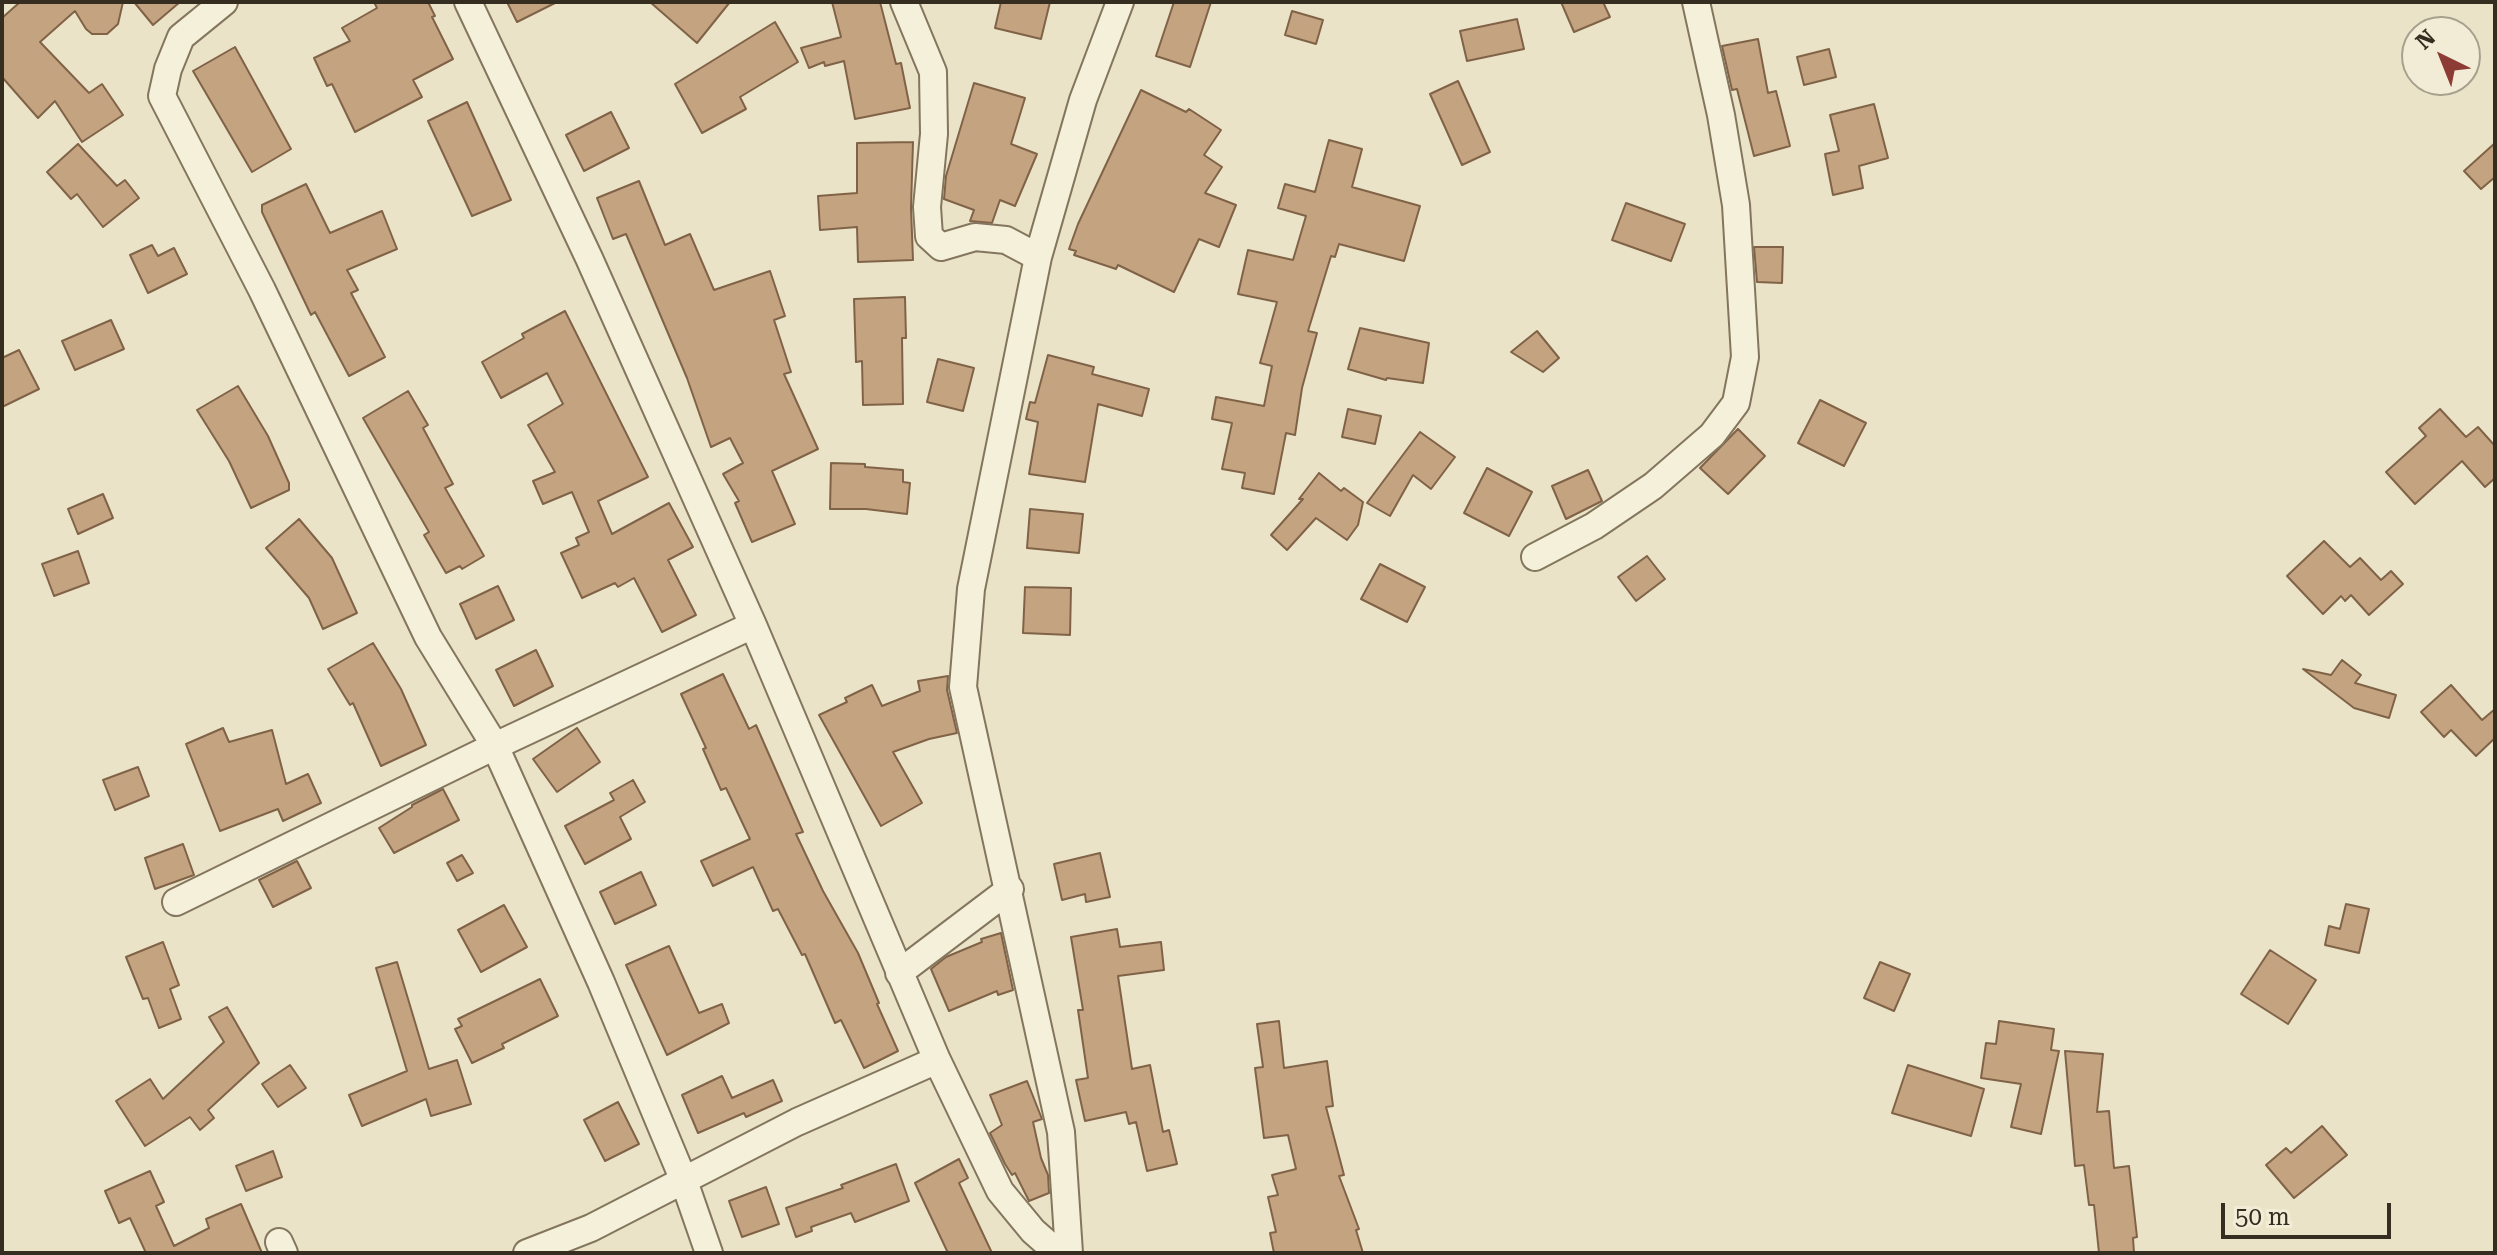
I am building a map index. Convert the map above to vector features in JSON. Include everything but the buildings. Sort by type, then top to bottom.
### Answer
[{"type":"street","points":[[224,2],[181,37],[168,69],[162,96],[269,304],[428,637],[495,746],[601,982],[684,1181],[709,1253]]},
{"type":"street","points":[[468,2],[589,258],[753,625],[937,1060],[1000,1191],[1033,1231],[1058,1253]]},
{"type":"street","points":[[904,2],[933,72],[934,134],[927,207],[929,236],[941,247],[975,237],[1006,240],[1038,257]]},
{"type":"street","points":[[1069,1253],[1061,1132],[1010,889],[963,687],[971,589],[1038,257],[1083,100],[1120,2]]},
{"type":"street","points":[[1535,557],[1594,526],[1653,486],[1712,435],[1736,403],[1745,357],[1736,205],[1721,115],[1696,2]]},
{"type":"street","points":[[176,902],[495,746],[753,625]]},
{"type":"street","points":[[899,973],[1010,889]]},
{"type":"street","points":[[527,1253],[591,1228],[797,1122],[937,1060]]}]
